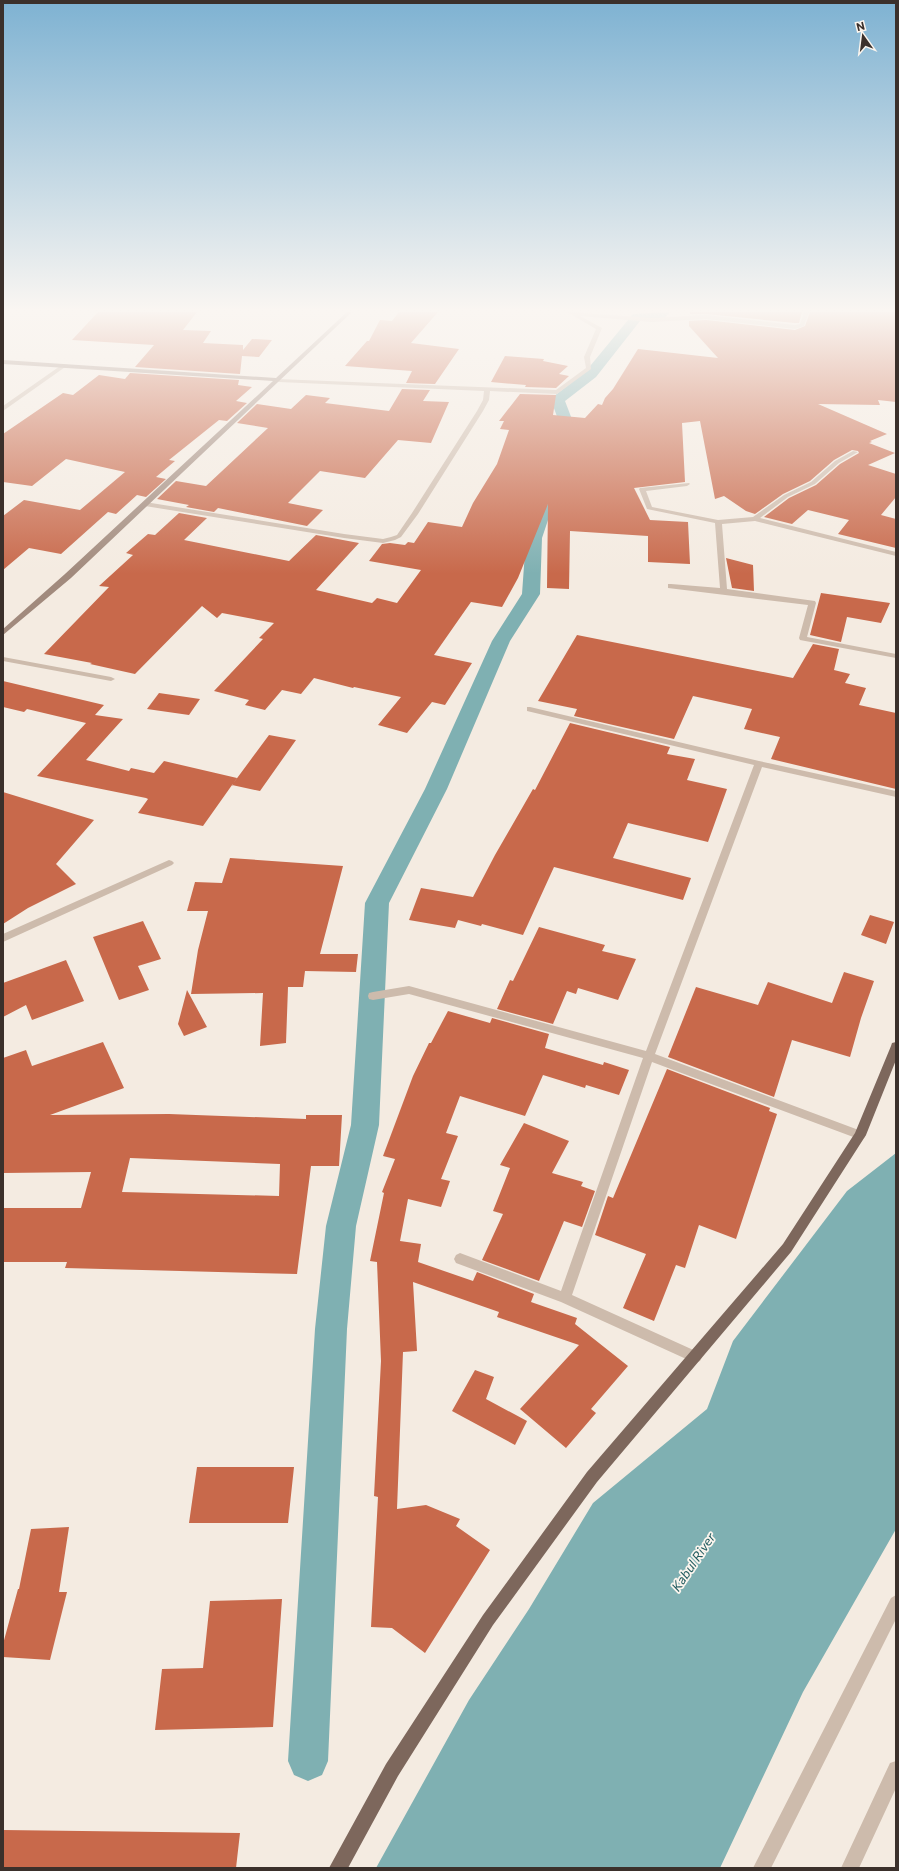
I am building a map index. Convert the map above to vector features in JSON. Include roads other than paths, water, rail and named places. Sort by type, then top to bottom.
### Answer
[{"type":"main road","points":[[3,633],[68,576],[258,399]]},
{"type":"main road","points":[[338,1868],[392,1770],[488,1620],[592,1477],[787,1248],[860,1135],[896,1046]]},
{"type":"street","points":[[3,409],[17,399]]},
{"type":"street","points":[[145,504],[344,536],[383,541],[393,539],[399,536],[419,508],[486,399]]},
{"type":"street","points":[[755,519],[786,496],[813,483],[837,462],[855,452]]},
{"type":"street","points":[[687,484],[642,489],[649,508],[718,522],[755,519],[896,554]]},
{"type":"street","points":[[718,522],[724,591]]},
{"type":"street","points":[[671,586],[724,591],[812,603],[803,638],[896,656]]},
{"type":"street","points":[[3,659],[111,679]]},
{"type":"street","points":[[530,709],[759,764],[896,794]]},
{"type":"street","points":[[565,1298],[648,1056],[759,764]]},
{"type":"street","points":[[3,938],[169,862]]},
{"type":"street","points":[[373,996],[409,990],[648,1056],[860,1135]]},
{"type":"street","points":[[460,1259],[565,1298],[695,1356]]},
{"type":"street","points":[[762,1868],[896,1603]]},
{"type":"street","points":[[850,1868],[896,1769]]},
{"type":"water","name":"Kabul River","points":[[896,1153],[896,1529],[803,1692],[720,1868],[376,1868],[469,1700],[529,1609],[593,1503],[707,1409],[733,1341],[847,1191]]},
{"type":"waterway","points":[[559,399],[566,422],[566,448]]},
{"type":"waterway","points":[[308,1761],[331,1329],[341,1226],[365,1125],[377,903],[436,789],[501,641],[531,594],[534,538],[544,508]]}]
